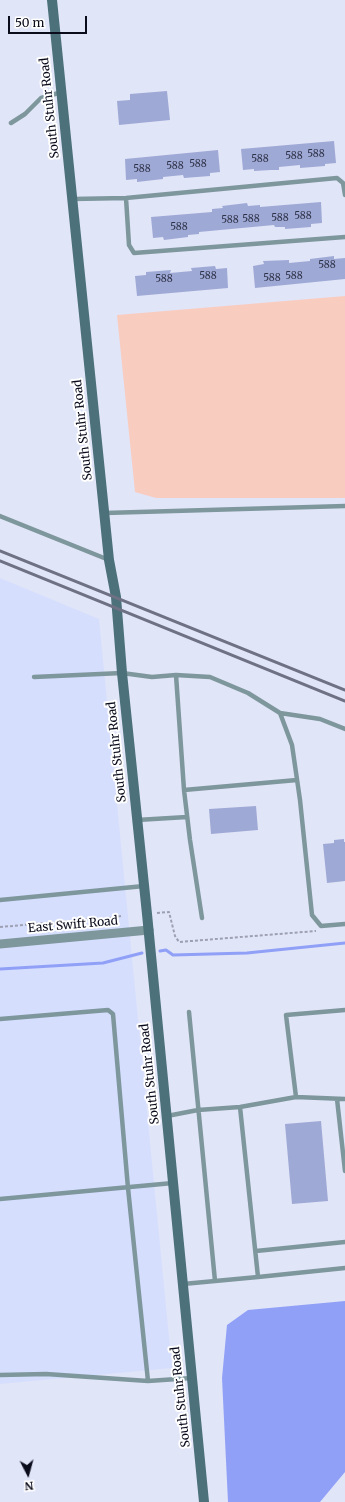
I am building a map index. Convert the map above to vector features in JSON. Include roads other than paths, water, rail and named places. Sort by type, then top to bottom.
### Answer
[{"type":"main road","name":"South Stuhr Road","points":[[52,0],[109,560],[116,597],[122,673],[149,930],[204,1502]]},
{"type":"street","name":"East Swift Road","points":[[0,944],[149,930]]},
{"type":"lane","points":[[11,123],[26,114],[41,98],[62,92]]},
{"type":"lane","points":[[73,199],[126,198],[337,178],[344,183],[345,195]]},
{"type":"lane","points":[[126,198],[129,245],[134,253],[345,237]]},
{"type":"lane","points":[[105,513],[345,506]]},
{"type":"lane","points":[[0,516],[109,560]]},
{"type":"lane","points":[[34,677],[122,673],[152,677],[176,675],[210,676],[248,693],[280,713],[320,719],[345,729]]},
{"type":"lane","points":[[176,675],[184,790],[202,918]]},
{"type":"lane","points":[[280,713],[292,745],[312,915],[321,926],[345,924]]},
{"type":"lane","points":[[184,790],[297,780]]},
{"type":"lane","points":[[137,820],[187,817]]},
{"type":"lane","points":[[0,900],[144,886]]},
{"type":"lane","points":[[0,1020],[108,1010],[113,1014],[128,1188],[148,1381]]},
{"type":"lane","points":[[296,1096],[286,1015],[345,1010]]},
{"type":"lane","points":[[189,1012],[215,1281]]},
{"type":"lane","points":[[167,1116],[198,1110],[240,1107],[296,1096],[345,1099]]},
{"type":"lane","points":[[337,1099],[345,1171]]},
{"type":"lane","points":[[240,1107],[258,1277]]},
{"type":"lane","points":[[0,1199],[173,1184]]},
{"type":"lane","points":[[256,1251],[345,1242]]},
{"type":"lane","points":[[182,1284],[345,1268]]},
{"type":"lane","points":[[0,1375],[46,1374],[148,1381],[192,1378]]},
{"type":"water","points":[[345,1301],[345,1472],[320,1502],[228,1502],[222,1378],[227,1325],[248,1310]]},
{"type":"waterway","points":[[160,951],[166,950],[173,955],[247,953],[345,943]]},
{"type":"waterway","points":[[0,969],[103,963],[142,953]]},
{"type":"railway","points":[[0,551],[345,690]]},
{"type":"railway","points":[[0,561],[345,701]]}]
